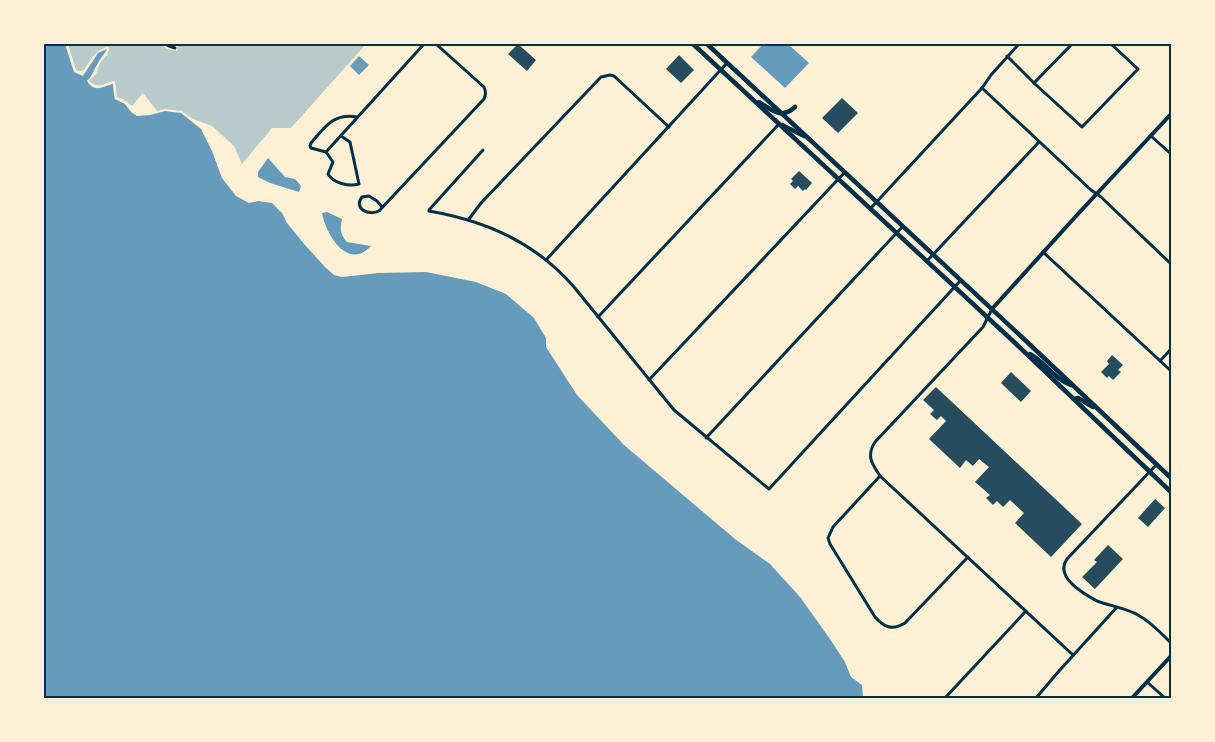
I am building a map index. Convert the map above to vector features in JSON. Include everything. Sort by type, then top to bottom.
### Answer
[{"type":"main road","points":[[693,44],[988,317],[1171,492]]},
{"type":"main road","points":[[707,44],[1171,478]]},
{"type":"main road","points":[[751,98],[776,113],[782,114],[791,111],[795,107]]},
{"type":"main road","points":[[779,124],[810,139]]},
{"type":"main road","points":[[1025,352],[1039,360],[1063,381],[1073,385]]},
{"type":"main road","points":[[1074,399],[1078,398],[1101,412]]},
{"type":"street","points":[[165,44],[175,48]]},
{"type":"street","points":[[326,152],[424,44]]},
{"type":"street","points":[[382,207],[369,196],[362,197],[359,200],[360,207],[366,212],[374,214],[379,211],[486,95],[484,87],[436,44]]},
{"type":"street","points":[[870,209],[982,88],[1019,44]]},
{"type":"street","points":[[1034,83],[1072,44]]},
{"type":"street","points":[[1007,56],[1082,127],[1138,69],[1111,44]]},
{"type":"street","points":[[546,260],[727,63]]},
{"type":"street","points":[[469,219],[481,203],[601,76],[614,76],[669,127]]},
{"type":"street","points":[[982,88],[1171,264]]},
{"type":"street","points":[[1073,655],[880,476],[871,461],[870,455],[875,442],[983,326],[992,309],[1171,114]]},
{"type":"street","points":[[341,136],[350,142],[359,184],[354,186],[330,178],[328,174],[333,162],[326,152],[311,148],[310,145],[329,123],[335,119],[349,116],[357,117]]},
{"type":"street","points":[[598,317],[779,124]]},
{"type":"street","points":[[1151,136],[1171,154]]},
{"type":"street","points":[[927,261],[1039,142]]},
{"type":"street","points":[[483,150],[429,210],[490,226],[531,248],[546,260],[564,275],[674,410],[768,489],[961,280]]},
{"type":"street","points":[[649,380],[845,172]]},
{"type":"street","points":[[706,438],[903,226]]},
{"type":"street","points":[[1043,252],[1171,372]]},
{"type":"street","points":[[1160,361],[1171,349]]},
{"type":"street","points":[[1157,464],[1064,563],[1064,572],[1065,576],[1086,595],[1137,614],[1171,643]]},
{"type":"street","points":[[880,476],[830,530],[828,538],[845,569],[880,623],[893,628],[905,623],[968,557]]},
{"type":"street","points":[[1036,698],[1116,607]]},
{"type":"street","points":[[945,698],[1026,611]]},
{"type":"street","points":[[1132,698],[1171,656]]},
{"type":"street","points":[[1147,682],[1165,698]]},
{"type":"shaded area","points":[[68,44],[160,44],[167,49],[177,51],[178,45],[170,44],[366,44],[291,128],[272,128],[242,164],[234,146],[212,126],[191,118],[182,111],[165,109],[157,111],[143,93],[132,106],[117,97],[115,81],[97,85],[89,81],[96,74],[100,63],[108,54],[109,47],[97,52],[84,70],[80,71],[76,70]]},
{"type":"water","points":[[44,44],[65,44],[74,72],[83,76],[98,53],[107,49],[87,81],[90,85],[98,88],[113,84],[115,99],[125,104],[137,116],[165,111],[181,113],[201,129],[222,178],[236,196],[249,203],[258,201],[272,203],[282,213],[287,223],[305,245],[334,275],[342,277],[379,273],[426,272],[476,282],[506,294],[534,318],[546,338],[546,347],[577,395],[624,445],[735,539],[770,564],[800,597],[845,662],[851,677],[862,685],[863,698],[44,698]]},
{"type":"water","points":[[763,44],[788,44],[809,63],[785,88],[751,57]]},
{"type":"water","points":[[359,56],[369,65],[359,75],[350,66]]},
{"type":"water","points":[[268,158],[285,177],[295,179],[301,186],[299,192],[270,183],[258,177],[258,172]]},
{"type":"water","points":[[327,212],[342,219],[341,231],[347,242],[371,246],[362,253],[354,254],[346,252],[339,247],[333,240],[324,222],[322,213]]},
{"type":"building","points":[[518,44],[536,60],[527,71],[508,54]]},
{"type":"building","points":[[679,55],[694,70],[681,83],[666,69]]},
{"type":"building","points":[[842,98],[858,113],[838,133],[822,118]]},
{"type":"building","points":[[799,171],[812,183],[803,191],[798,186],[795,189],[790,184],[793,181],[791,179]]},
{"type":"building","points":[[1112,355],[1123,365],[1118,370],[1121,372],[1113,380],[1109,376],[1107,378],[1101,372],[1109,364],[1107,361]]},
{"type":"building","points":[[1011,372],[1031,391],[1021,402],[1001,383]]},
{"type":"building","points":[[936,387],[1082,524],[1051,557],[1015,523],[1024,513],[1010,500],[1003,507],[997,501],[993,505],[986,498],[990,495],[975,482],[989,467],[979,459],[973,466],[966,460],[960,468],[929,439],[946,421],[941,416],[937,420],[930,414],[934,410],[923,400]]},
{"type":"building","points":[[1155,499],[1165,508],[1148,527],[1138,518]]},
{"type":"building","points":[[1108,545],[1123,559],[1095,589],[1082,577],[1097,562],[1094,560]]}]
